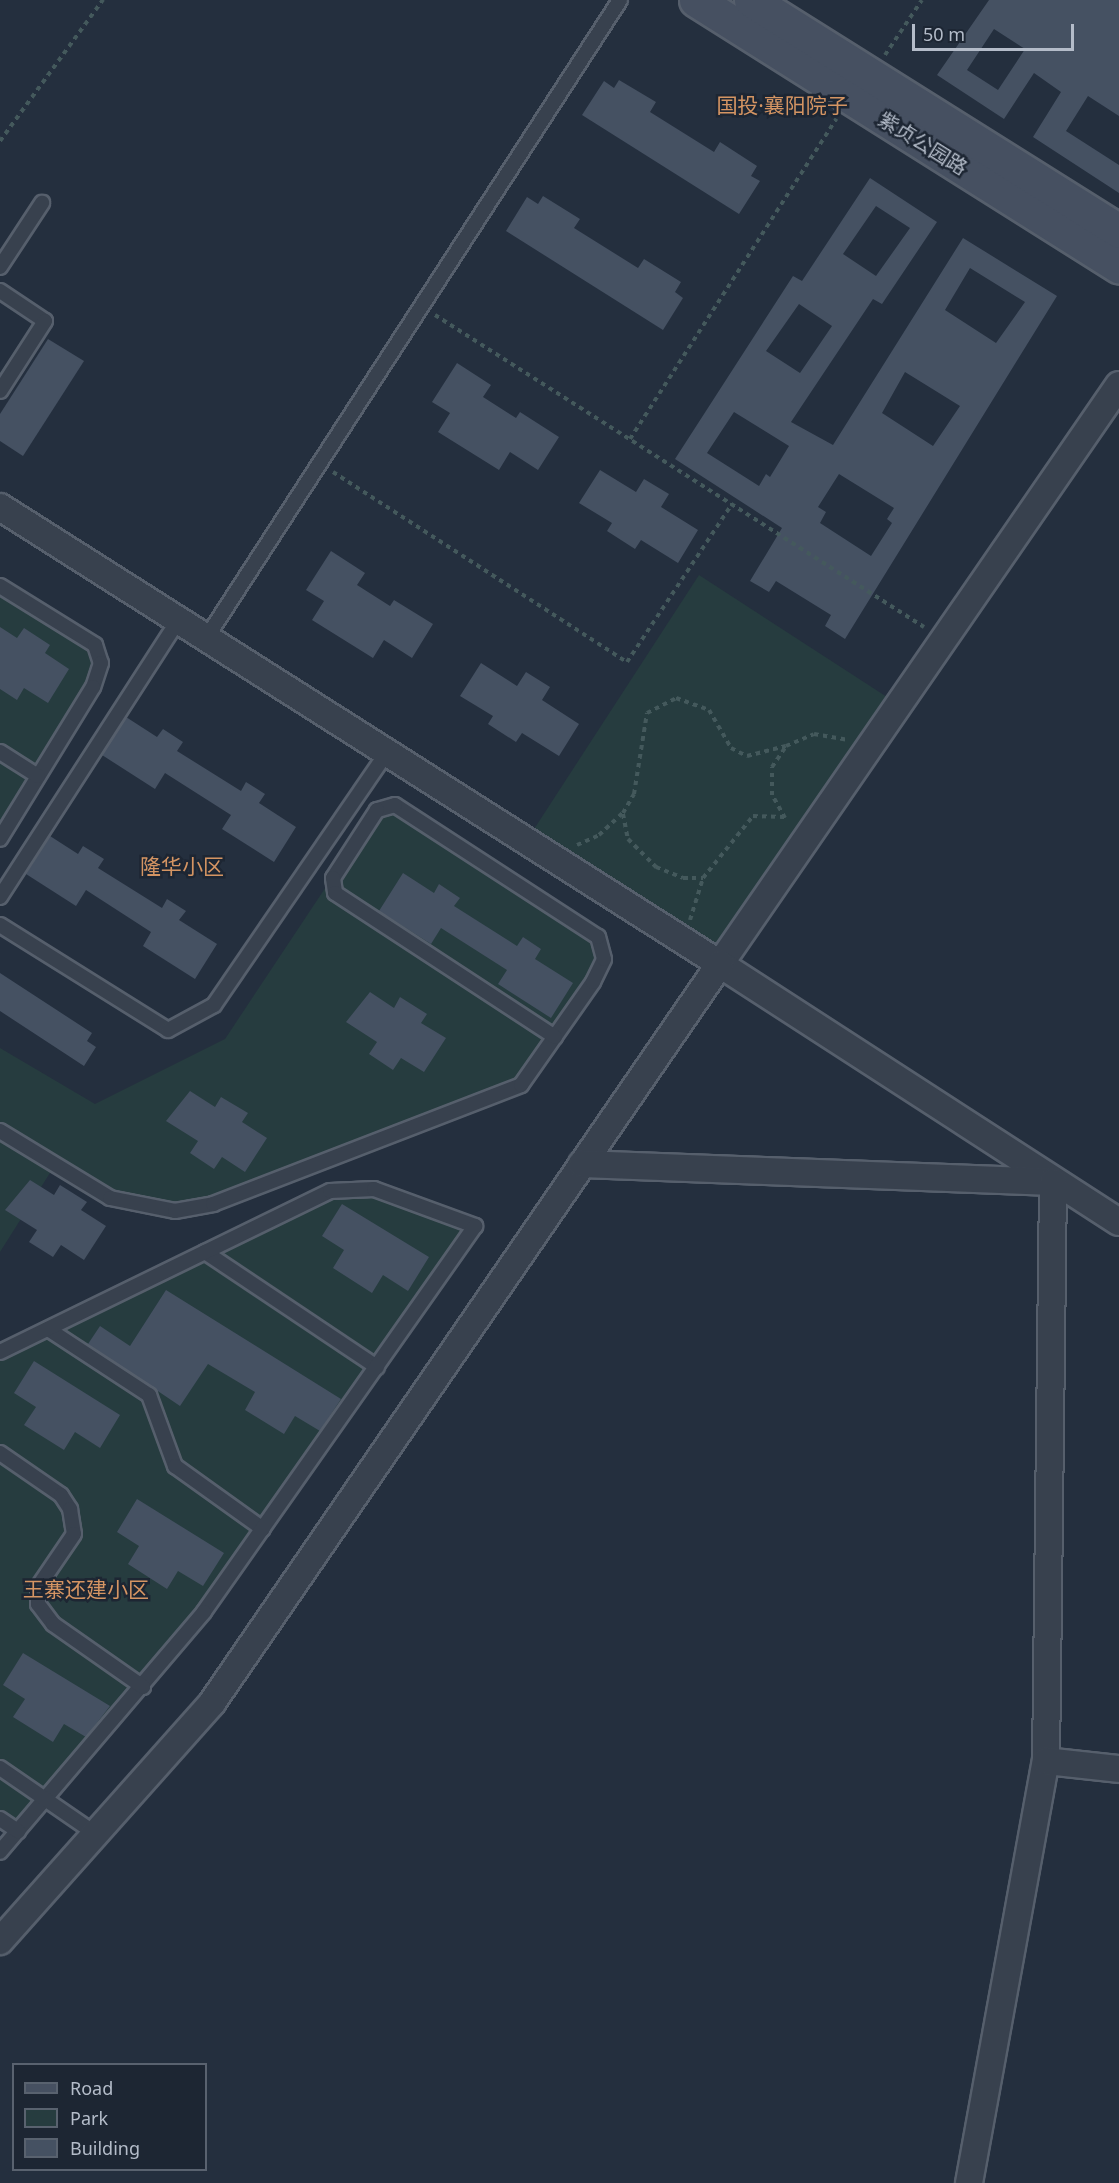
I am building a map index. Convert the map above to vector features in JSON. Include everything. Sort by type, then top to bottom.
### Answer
[{"type":"street","name":"紫贞公园路","points":[[696,0],[860,86],[1119,231]]},
{"type":"street","name":"紫贞公园路","points":[[750,0],[860,86],[1119,266]]},
{"type":"street","points":[[0,1941],[212,1703],[1119,385]]},
{"type":"street","points":[[0,507],[550,854],[1053,1182],[1119,1222]]},
{"type":"street","points":[[582,1164],[1053,1182]]},
{"type":"street","points":[[969,2183],[1046,1761],[1053,1182]]},
{"type":"street","points":[[1046,1761],[1119,1769]]},
{"type":"lane","points":[[207,637],[620,0]]},
{"type":"lane","points":[[0,267],[42,203]]},
{"type":"lane","points":[[0,291],[45,321],[0,391]]},
{"type":"lane","points":[[0,586],[95,645],[101,663],[93,687],[0,839]]},
{"type":"lane","points":[[0,897],[178,619]]},
{"type":"lane","points":[[0,925],[168,1030],[214,1005],[388,751]]},
{"type":"lane","points":[[0,752],[38,776]]},
{"type":"lane","points":[[0,1131],[110,1198],[184,1209],[213,1204],[521,1085],[555,1036],[604,959],[598,937],[395,805],[377,810],[333,878],[335,893],[555,1036]]},
{"type":"lane","points":[[0,1352],[330,1191],[374,1189],[475,1226],[263,1529],[143,1687],[0,1852]]},
{"type":"lane","points":[[206,1252],[377,1367]]},
{"type":"lane","points":[[48,1329],[149,1395],[175,1466],[263,1529]]},
{"type":"lane","points":[[0,1453],[61,1495],[70,1509],[74,1534],[38,1587],[38,1604],[52,1624],[143,1687]]},
{"type":"lane","points":[[0,1768],[96,1834]]},
{"type":"lane","points":[[0,1819],[18,1831]]},
{"type":"path","points":[[0,141],[103,0]]},
{"type":"path","points":[[630,439],[860,86],[922,0]]},
{"type":"path","points":[[422,306],[944,639]]},
{"type":"path","points":[[319,464],[627,662],[732,504]]},
{"type":"path","points":[[550,854],[599,835],[622,813],[634,794],[641,760],[639,736],[647,713],[676,698],[709,710],[731,748],[747,756],[786,746],[814,734],[840,736],[867,750]]},
{"type":"path","points":[[786,746],[772,776],[772,795],[784,817],[808,836]]},
{"type":"path","points":[[622,813],[628,839],[656,867],[683,878],[703,878]]},
{"type":"path","points":[[694,947],[689,933],[692,905],[703,878],[753,816],[784,817]]},
{"type":"green space","points":[[699,575],[899,705],[727,969],[527,839]]},
{"type":"green space","points":[[0,586],[95,645],[101,663],[0,839]]},
{"type":"green space","points":[[395,805],[598,937],[604,959],[521,1085],[175,1211],[110,1198],[55,1165],[0,1252],[0,1048],[95,1104],[225,1039],[377,810]]},
{"type":"green space","points":[[374,1189],[475,1226],[204,1612],[18,1831],[0,1819],[0,1352],[330,1191]]},
{"type":"building","points":[[989,0],[1119,0],[1119,116],[1088,96],[1066,131],[1119,165],[1119,193],[1033,137],[1061,92],[1034,73],[1004,119],[937,75]],"holes":[[[994,29],[1025,49],[998,90],[967,70]]]},
{"type":"building","points":[[619,80],[656,102],[650,112],[714,152],[720,142],[757,166],[751,176],[760,181],[739,214],[582,115],[604,81],[614,88]]},
{"type":"building","points":[[870,178],[937,222],[882,304],[873,299],[791,422],[833,445],[963,238],[1057,296],[845,639],[825,626],[831,615],[776,581],[769,592],[750,581],[782,528],[675,459],[793,276],[802,281]],"holes":[[[876,206],[910,228],[876,276],[843,254]],[[970,268],[1025,302],[996,343],[945,310]],[[799,304],[832,326],[800,373],[766,351]],[[905,372],[960,406],[933,446],[882,413]],[[734,412],[789,446],[770,477],[766,474],[759,486],[707,453]],[[839,474],[894,508],[887,519],[892,523],[871,556],[820,523],[826,512],[818,507]]]},
{"type":"building","points":[[543,196],[580,219],[574,228],[638,268],[644,259],[681,282],[675,292],[683,298],[663,330],[506,231],[527,197],[538,204]]},
{"type":"building","points":[[48,339],[84,361],[23,456],[0,441],[0,414]]},
{"type":"building","points":[[457,363],[491,385],[483,397],[516,418],[520,412],[559,437],[538,470],[510,452],[499,470],[438,432],[450,413],[432,402]]},
{"type":"building","points":[[600,470],[636,492],[644,479],[669,494],[661,507],[698,530],[678,563],[641,540],[635,549],[607,531],[612,523],[579,503]]},
{"type":"building","points":[[331,551],[365,573],[357,585],[390,606],[394,600],[433,624],[412,658],[384,640],[373,658],[312,620],[324,601],[306,590]]},
{"type":"building","points":[[0,627],[17,638],[24,628],[50,645],[45,653],[69,669],[48,703],[24,688],[17,700],[0,689]]},
{"type":"building","points":[[481,663],[517,686],[526,672],[550,687],[542,700],[579,724],[559,756],[522,733],[516,742],[488,724],[493,716],[460,696]]},
{"type":"building","points":[[126,717],[157,737],[163,729],[183,742],[177,751],[241,791],[246,782],[265,794],[259,803],[296,827],[274,862],[222,829],[231,815],[165,773],[155,789],[102,755]]},
{"type":"building","points":[[50,836],[78,854],[83,846],[104,859],[98,868],[162,908],[167,899],[186,911],[179,920],[217,944],[195,979],[143,946],[151,932],[86,890],[76,906],[26,874]]},
{"type":"building","points":[[403,873],[434,893],[439,884],[460,898],[454,906],[517,946],[523,937],[541,949],[535,959],[573,983],[551,1018],[498,984],[507,970],[441,928],[431,944],[379,911]]},
{"type":"building","points":[[0,973],[92,1033],[87,1041],[96,1047],[84,1066],[0,1011]]},
{"type":"building","points":[[370,992],[394,1008],[400,997],[427,1014],[421,1023],[446,1038],[424,1072],[401,1058],[393,1070],[369,1054],[377,1042],[346,1022]]},
{"type":"building","points":[[190,1091],[215,1107],[221,1097],[248,1113],[242,1122],[267,1138],[245,1172],[222,1157],[214,1169],[190,1153],[198,1141],[166,1121]]},
{"type":"building","points":[[30,1180],[54,1195],[60,1185],[87,1202],[81,1210],[106,1226],[84,1260],[61,1245],[53,1257],[29,1242],[37,1230],[5,1210]]},
{"type":"building","points":[[342,1204],[429,1257],[408,1291],[383,1275],[372,1293],[333,1268],[344,1250],[322,1236]]},
{"type":"building","points":[[166,1290],[341,1399],[320,1431],[295,1416],[284,1434],[245,1410],[255,1392],[208,1364],[180,1406],[88,1344],[100,1326],[130,1346]]},
{"type":"building","points":[[34,1361],[120,1415],[100,1448],[75,1432],[64,1450],[24,1425],[36,1407],[14,1393]]},
{"type":"building","points":[[137,1499],[224,1553],[203,1586],[178,1571],[167,1589],[128,1564],[139,1546],[117,1532]]},
{"type":"building","points":[[23,1653],[110,1706],[86,1737],[64,1724],[53,1742],[13,1717],[25,1699],[3,1685]]},
{"type":"district","name":"国投·襄阳院子","points":[[782,105]]},
{"type":"district","name":"隆华小区","points":[[182,866]]},
{"type":"district","name":"王寨还建小区","points":[[86,1589]]}]
